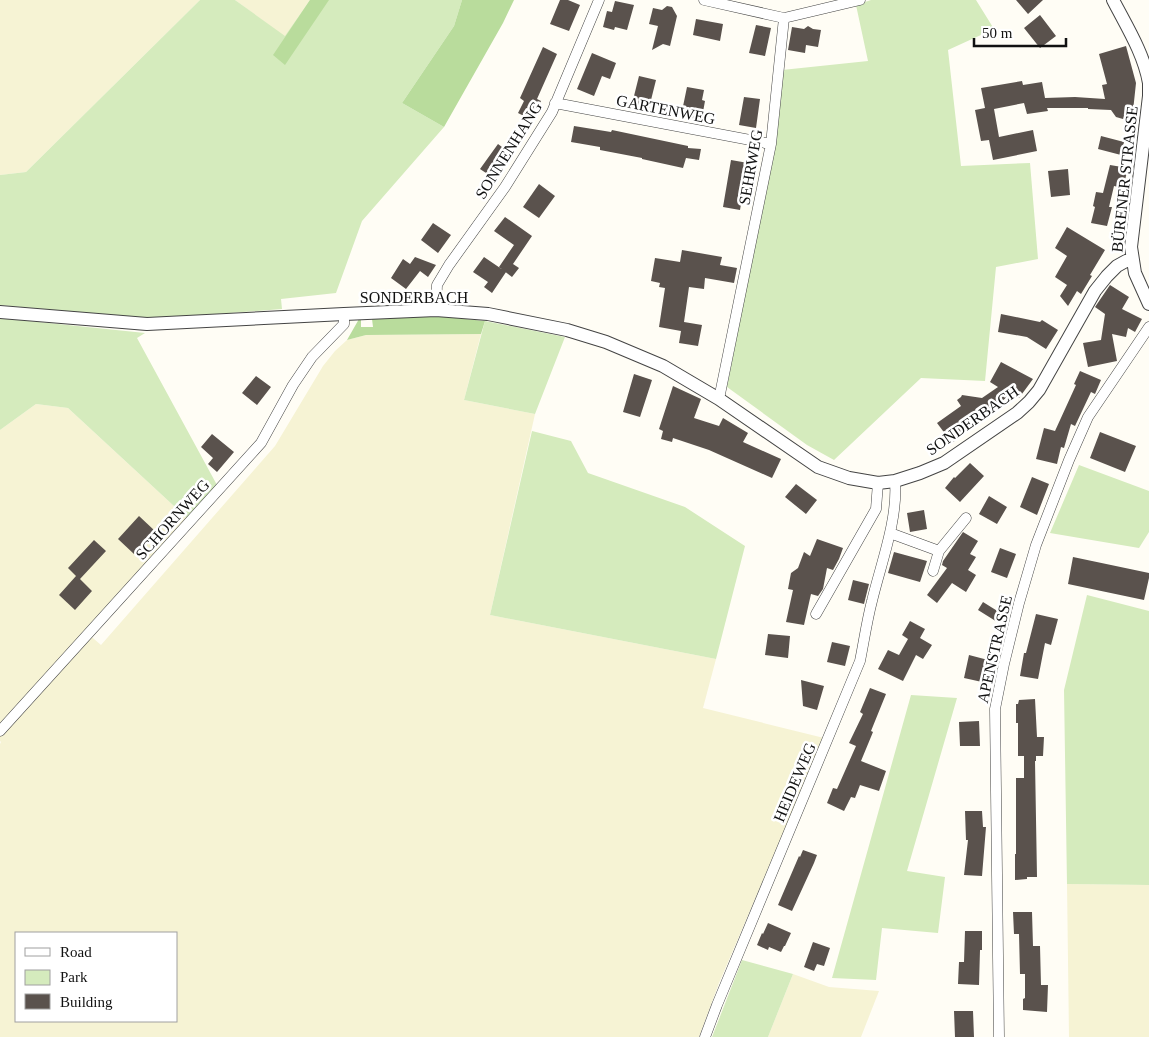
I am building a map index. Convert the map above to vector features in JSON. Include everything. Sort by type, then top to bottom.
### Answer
[{"type":"street","name":"SONNENHANG","points":[[436,310],[437,285],[449,265],[505,187],[552,112],[599,0]]},
{"type":"street","points":[[704,0],[784,18],[860,0]]},
{"type":"street","name":"BÜRENER STRASSE","points":[[1113,0],[1148,68],[1149,84],[1131,247],[1135,274],[1149,304]]},
{"type":"street","name":"SEHRWEG","points":[[719,399],[771,144],[784,18]]},
{"type":"street","name":"GARTENWEG","points":[[555,103],[771,144]]},
{"type":"street","name":"SONDERBACH","points":[[0,312],[147,324],[436,310],[488,314],[567,330],[606,342],[664,366],[719,399],[818,467],[849,478],[878,483],[895,481],[944,463],[1010,418],[1029,402],[1039,390],[1095,291],[1117,266],[1132,260]]},
{"type":"street","name":"SCHORNWEG","points":[[0,731],[261,443],[293,385],[312,357],[344,324],[344,314]]},
{"type":"street","name":"APENSTRASSE","points":[[999,1037],[995,708],[1002,673],[1019,603],[1036,545],[1069,460],[1088,417],[1149,328]]},
{"type":"street","name":"HEIDEWEG","points":[[705,1037],[860,661],[871,603],[890,533],[896,494],[895,481]]},
{"type":"street","points":[[816,614],[876,508],[878,483]]},
{"type":"street","points":[[933,571],[939,551],[966,518]]},
{"type":"street","points":[[890,533],[939,551]]},
{"type":"shaded area","points":[[0,0],[200,0],[26,172],[0,175]]},
{"type":"shaded area","points":[[235,0],[310,0],[285,37]]},
{"type":"shaded area","points":[[481,334],[464,400],[535,414],[490,615],[716,659],[703,708],[824,738],[719,983],[699,1037],[0,1037],[0,430],[36,404],[68,408],[188,519],[86,632],[101,645],[275,446],[323,366],[347,340],[366,335]]},
{"type":"shaded area","points":[[1067,884],[1149,885],[1149,1037],[1069,1037]]},
{"type":"shaded area","points":[[793,974],[829,987],[879,991],[861,1037],[768,1037]]},
{"type":"green space","points":[[200,0],[235,0],[285,36],[310,0],[462,0],[454,26],[402,103],[444,127],[362,221],[336,293],[281,299],[282,309],[151,319],[0,305],[0,175],[26,172]]},
{"type":"green space","points":[[310,0],[329,0],[285,65],[273,55]]},
{"type":"green space","points":[[462,0],[514,0],[444,127],[402,103],[454,26]]},
{"type":"green space","points":[[871,0],[976,0],[994,29],[948,50],[961,166],[1030,163],[1038,259],[996,267],[985,381],[921,378],[834,460],[807,445],[727,387],[774,146],[782,70],[868,61],[856,5]]},
{"type":"green space","points":[[436,316],[485,321],[481,334],[366,335],[347,340],[359,319],[361,319],[361,327],[373,327],[372,319]]},
{"type":"green space","points":[[0,318],[145,333],[137,338],[217,485],[188,519],[68,408],[36,404],[0,430]]},
{"type":"green space","points":[[485,321],[565,337],[535,414],[464,400]]},
{"type":"green space","points":[[532,431],[571,441],[588,473],[685,507],[745,546],[716,659],[490,615]]},
{"type":"green space","points":[[1079,465],[1149,491],[1149,532],[1139,548],[1050,533]]},
{"type":"green space","points":[[1087,595],[1149,611],[1149,885],[1067,884],[1064,690]]},
{"type":"green space","points":[[911,695],[957,698],[907,871],[945,877],[938,933],[882,928],[876,980],[832,978]]},
{"type":"green space","points":[[742,960],[793,974],[768,1037],[712,1037]]},
{"type":"building","points":[[560,0],[568,0],[580,5],[569,31],[550,24]]},
{"type":"building","points":[[1016,0],[1043,0],[1028,14]]},
{"type":"building","points":[[615,1],[634,5],[627,30],[615,27],[614,30],[603,27],[607,11],[612,12]]},
{"type":"building","points":[[667,6],[672,7],[677,16],[670,46],[663,44],[652,50],[658,26],[649,24],[653,8],[662,10]]},
{"type":"building","points":[[1040,15],[1056,36],[1040,48],[1024,28]]},
{"type":"building","points":[[696,19],[723,24],[720,41],[693,35]]},
{"type":"building","points":[[756,25],[771,28],[765,56],[749,53]]},
{"type":"building","points":[[808,26],[821,30],[818,47],[806,45],[805,53],[788,50],[792,27],[804,29]]},
{"type":"building","points":[[1126,46],[1136,83],[1133,111],[1129,116],[1123,119],[1116,117],[1111,110],[1088,108],[1047,108],[1048,111],[1027,114],[1024,103],[994,109],[999,137],[1033,130],[1037,151],[993,160],[989,140],[981,141],[975,110],[985,108],[981,88],[1022,81],[1023,85],[1042,82],[1045,98],[1105,99],[1102,85],[1107,84],[1099,54]]},
{"type":"building","points":[[543,47],[557,54],[537,99],[541,101],[532,120],[518,113],[524,101],[520,98]]},
{"type":"building","points":[[592,53],[616,63],[610,79],[602,76],[594,96],[577,89]]},
{"type":"building","points":[[639,76],[656,80],[649,108],[632,104]]},
{"type":"building","points":[[687,87],[704,90],[702,100],[705,101],[703,112],[700,111],[698,120],[681,116]]},
{"type":"building","points":[[744,97],[760,99],[756,128],[739,125]]},
{"type":"building","points":[[574,126],[611,132],[612,130],[688,146],[688,148],[701,149],[699,160],[686,158],[683,168],[600,150],[600,147],[571,142]]},
{"type":"building","points":[[1101,136],[1124,142],[1121,155],[1098,149]]},
{"type":"building","points":[[498,144],[510,153],[503,162],[506,164],[495,179],[480,169]]},
{"type":"building","points":[[731,160],[748,163],[740,210],[723,207]]},
{"type":"building","points":[[1110,165],[1128,168],[1123,188],[1114,186],[1109,207],[1112,207],[1107,226],[1091,223],[1096,192],[1103,193]]},
{"type":"building","points":[[1068,169],[1070,195],[1051,197],[1048,171]]},
{"type":"building","points":[[539,184],[555,196],[539,218],[523,207]]},
{"type":"building","points":[[505,217],[532,236],[513,264],[519,268],[512,277],[499,267],[514,245],[494,231]]},
{"type":"building","points":[[433,223],[451,235],[438,253],[421,240]]},
{"type":"building","points":[[1067,227],[1105,250],[1081,294],[1077,291],[1068,306],[1060,296],[1067,285],[1055,277],[1067,256],[1055,248]]},
{"type":"building","points":[[682,250],[722,257],[720,265],[737,268],[734,283],[705,278],[704,289],[689,287],[684,322],[702,325],[698,346],[679,343],[681,331],[659,327],[665,288],[659,287],[660,283],[651,281],[655,258],[680,262]]},
{"type":"building","points":[[415,257],[436,265],[428,277],[420,271],[406,289],[391,278],[403,259],[410,264]]},
{"type":"building","points":[[484,257],[506,272],[492,293],[484,287],[488,282],[473,272]]},
{"type":"building","points":[[1110,285],[1129,297],[1122,309],[1142,319],[1135,332],[1128,328],[1126,337],[1112,334],[1117,361],[1088,367],[1083,343],[1101,340],[1105,314],[1095,307]]},
{"type":"building","points":[[1001,314],[1040,322],[1042,320],[1058,330],[1046,349],[1027,337],[998,332]]},
{"type":"building","points":[[1001,362],[1033,379],[1019,398],[1012,394],[984,413],[973,416],[964,423],[969,430],[952,443],[937,423],[961,406],[957,400],[962,395],[982,398],[998,387],[990,382]]},
{"type":"building","points":[[1080,371],[1101,380],[1095,394],[1091,392],[1075,426],[1071,424],[1064,448],[1061,447],[1057,464],[1036,459],[1044,428],[1055,431],[1076,385],[1074,384]]},
{"type":"building","points":[[634,374],[652,380],[640,417],[623,412]]},
{"type":"building","points":[[256,376],[271,387],[257,405],[242,393]]},
{"type":"building","points":[[673,386],[701,399],[694,418],[719,426],[723,418],[748,433],[743,442],[781,459],[772,478],[709,450],[673,438],[672,442],[661,439],[663,431],[659,429]]},
{"type":"building","points":[[1100,432],[1136,446],[1125,472],[1090,458]]},
{"type":"building","points":[[212,434],[234,452],[217,472],[208,464],[213,458],[201,447]]},
{"type":"building","points":[[970,463],[984,476],[960,502],[945,488]]},
{"type":"building","points":[[1032,477],[1049,484],[1037,515],[1020,507]]},
{"type":"building","points":[[796,484],[817,500],[806,514],[785,497]]},
{"type":"building","points":[[989,496],[1007,507],[997,524],[979,514]]},
{"type":"building","points":[[924,510],[927,529],[910,532],[907,513]]},
{"type":"building","points":[[139,516],[155,531],[134,554],[118,539]]},
{"type":"building","points":[[963,532],[978,541],[970,554],[976,557],[968,570],[976,575],[966,592],[952,583],[937,603],[927,595],[947,568],[942,565],[943,561]]},
{"type":"building","points":[[817,539],[843,548],[839,559],[833,570],[827,568],[823,589],[818,596],[811,594],[804,625],[786,622],[793,590],[788,589],[791,573],[798,568],[804,552],[810,556]]},
{"type":"building","points":[[94,540],[106,551],[80,579],[92,591],[75,610],[59,595],[76,576],[68,568]]},
{"type":"building","points":[[1000,548],[1016,554],[1007,578],[991,572]]},
{"type":"building","points":[[894,552],[927,561],[920,582],[888,573]]},
{"type":"building","points":[[1073,557],[1149,573],[1144,600],[1068,584]]},
{"type":"building","points":[[853,580],[869,584],[864,604],[848,600]]},
{"type":"building","points":[[983,602],[1007,617],[1002,625],[978,610]]},
{"type":"building","points":[[1036,614],[1058,619],[1051,645],[1045,643],[1038,679],[1020,676],[1024,653],[1026,653]]},
{"type":"building","points":[[910,621],[925,629],[920,638],[932,645],[923,659],[916,655],[903,681],[878,669],[888,650],[899,655],[908,639],[902,635]]},
{"type":"building","points":[[768,634],[790,636],[788,658],[765,655]]},
{"type":"building","points":[[832,642],[850,646],[845,666],[827,662]]},
{"type":"building","points":[[969,655],[988,660],[982,682],[964,678]]},
{"type":"building","points":[[801,680],[824,686],[817,710],[803,706]]},
{"type":"building","points":[[870,688],[886,694],[861,761],[886,771],[879,791],[860,785],[855,798],[851,797],[844,811],[827,803],[833,788],[837,789],[856,746],[849,743],[863,714],[860,712]]},
{"type":"building","points":[[1035,699],[1037,737],[1044,737],[1043,756],[1036,756],[1035,761],[1037,877],[1015,880],[1016,778],[1024,778],[1024,756],[1018,756],[1016,704],[1018,704],[1019,700]]},
{"type":"building","points":[[979,721],[980,746],[960,746],[959,722]]},
{"type":"building","points":[[965,811],[982,811],[983,827],[986,827],[982,876],[964,875],[968,840],[966,840]]},
{"type":"building","points":[[803,850],[817,855],[792,911],[778,905]]},
{"type":"building","points":[[1013,912],[1032,912],[1033,946],[1040,946],[1041,985],[1048,985],[1047,1012],[1023,1010],[1025,974],[1020,974],[1019,934],[1014,934]]},
{"type":"building","points":[[768,923],[791,933],[781,952],[769,947],[768,950],[757,945]]},
{"type":"building","points":[[965,931],[982,931],[979,985],[958,984],[959,962],[964,962]]},
{"type":"building","points":[[813,942],[830,948],[824,966],[817,964],[814,971],[804,967]]},
{"type":"building","points":[[954,1011],[973,1011],[974,1037],[955,1037]]}]
